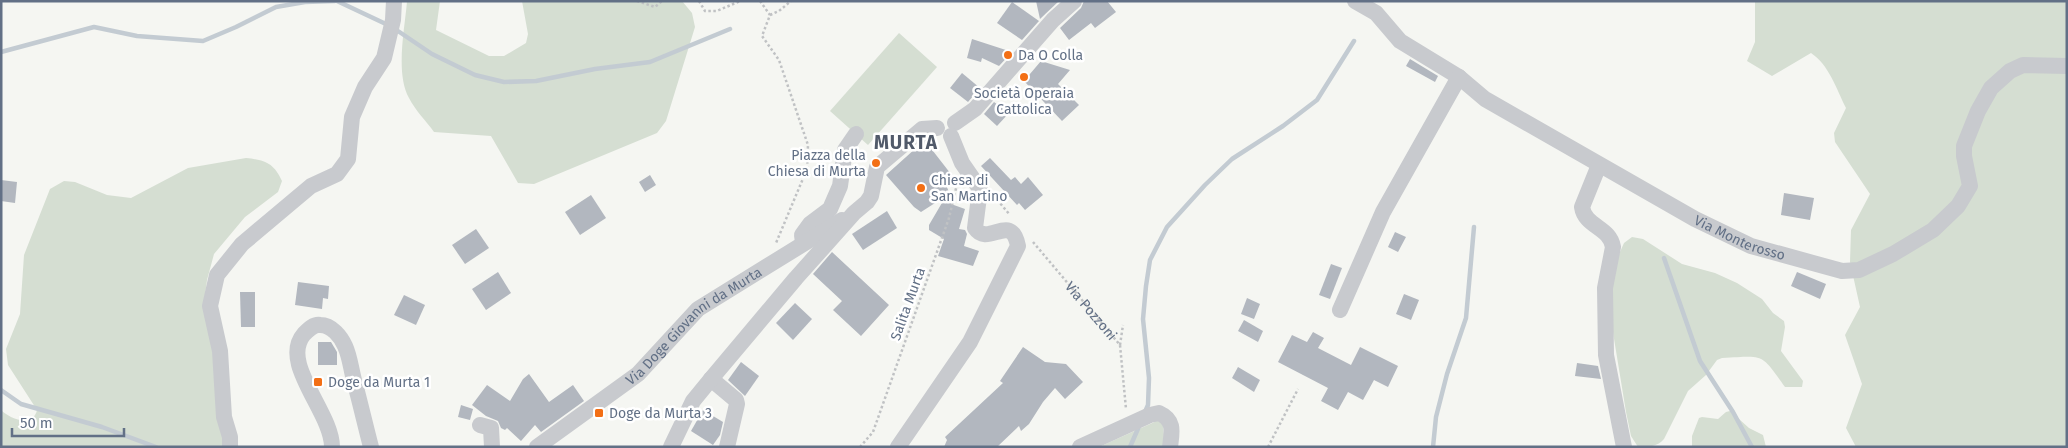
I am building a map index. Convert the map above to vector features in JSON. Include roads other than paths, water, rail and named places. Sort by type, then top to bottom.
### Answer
[{"type":"street","points":[[230,447],[230,437],[224,417],[220,351],[210,306],[217,275],[242,244],[310,186],[337,174],[348,159],[352,117],[365,87],[384,58],[393,20],[394,1]]},
{"type":"street","points":[[670,447],[693,402],[711,379],[854,213],[867,202],[877,167],[922,129],[948,129],[975,109],[1052,20],[1074,1]]},
{"type":"street","name":"Via Monterosso","points":[[1355,1],[1376,13],[1400,41],[1459,77],[1485,99],[1695,219],[1751,246],[1842,271],[1860,270],[1933,230],[1958,206],[1970,186],[1964,146],[1978,111],[1991,88],[2010,71],[2023,65],[2067,66]]},
{"type":"street","points":[[1340,310],[1383,212],[1459,77]]},
{"type":"street","points":[[898,447],[970,342],[1018,246],[1017,240],[1010,231],[1004,229],[984,235],[978,233],[975,228],[980,189],[962,163],[948,129]]},
{"type":"street","points":[[803,242],[802,235],[810,224],[830,209],[840,186],[845,150],[856,134]]},
{"type":"street","points":[[1598,165],[1582,207],[1587,219],[1608,233],[1612,241],[1613,247],[1604,288],[1606,355],[1624,447]]},
{"type":"street","name":"Via Doge Giovanni da Murta","points":[[536,447],[638,374],[698,309],[803,242],[854,213]]},
{"type":"street","points":[[332,447],[332,434],[303,375],[296,355],[299,341],[303,334],[313,326],[318,325],[332,329],[344,344],[371,447]]},
{"type":"street","points":[[711,379],[736,400],[737,404],[727,447]]},
{"type":"street","points":[[1080,447],[1156,413],[1168,417],[1172,426],[1170,447]]},
{"type":"street","points":[[480,425],[491,428],[492,447]]},
{"type":"waterway","points":[[1,52],[94,27],[137,36],[203,41],[276,7],[305,2],[335,1]]},
{"type":"waterway","points":[[337,1],[388,25]]},
{"type":"waterway","points":[[395,29],[432,54],[475,75],[504,82],[536,81],[595,69],[650,62],[730,29]]},
{"type":"waterway","points":[[1145,412],[1148,405],[1149,378],[1143,319],[1146,286],[1150,260],[1167,227],[1205,185],[1232,159],[1283,126],[1317,100],[1354,41]]},
{"type":"waterway","points":[[1433,447],[1436,417],[1447,374],[1466,318],[1474,227]]},
{"type":"waterway","points":[[1664,258],[1700,361],[1733,412],[1752,447]]},
{"type":"waterway","points":[[1,390],[21,404],[102,427],[156,447]]},
{"type":"waterway","points":[[1130,447],[1140,424]]},
{"type":"place","name":"Da O Colla","points":[[1008,55]]},
{"type":"place","name":"Società Operaia Cattolica","points":[[1024,77]]},
{"type":"place","name":"Piazza della Chiesa di Murta","points":[[876,163]]},
{"type":"place","name":"Chiesa di San Martino","points":[[921,188]]},
{"type":"place","name":"Doge da Murta 1","points":[[318,382]]},
{"type":"place","name":"Doge da Murta 3","points":[[599,413]]},
{"type":"district","name":"MURTA","points":[[906,142]]}]
